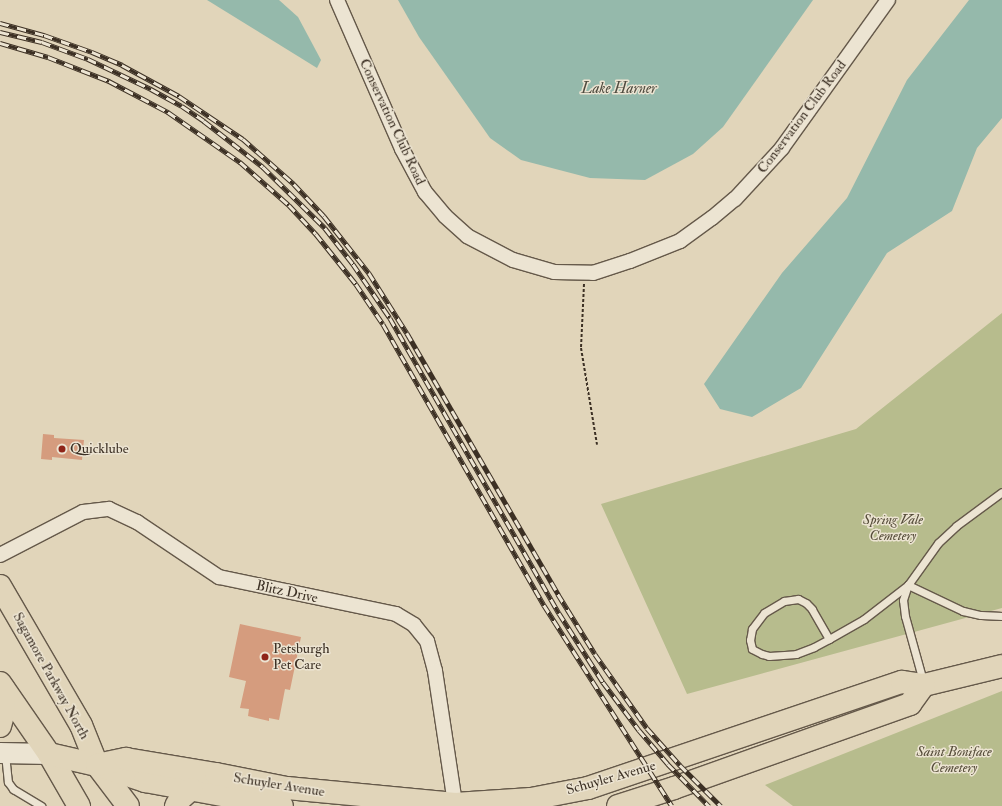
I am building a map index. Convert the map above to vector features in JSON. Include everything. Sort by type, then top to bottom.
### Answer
[{"type":"main road","name":"Sagamore Parkway North","points":[[0,586],[81,725],[97,765],[128,806]]},
{"type":"main road","name":"Schuyler Avenue","points":[[97,765],[126,759],[287,788],[455,805],[531,799],[588,788],[902,682],[924,685],[1002,666]]},
{"type":"main road","points":[[0,726],[4,711],[1,685]]},
{"type":"main road","points":[[1,685],[49,754],[79,806]]},
{"type":"main road","name":"Schuyler Avenue","points":[[618,806],[910,704],[924,685]]},
{"type":"main road","name":"Schuyler Avenue","points":[[3,753],[49,754],[97,765],[144,781],[282,806]]},
{"type":"main road","points":[[176,806],[180,799],[191,789]]},
{"type":"street","name":"Conservation Club Road","points":[[337,0],[402,149],[425,192],[445,216],[467,236],[513,260],[554,272],[584,273],[593,273],[630,261],[680,241],[735,199],[782,148],[888,0]]},
{"type":"street","name":"Blitz Drive","points":[[0,554],[83,512],[109,508],[137,522],[219,577],[396,614],[414,625],[427,641],[435,671],[455,805]]},
{"type":"lane","points":[[829,639],[812,609],[806,603],[798,599],[784,601],[764,613],[752,630],[750,640],[752,649],[762,654],[769,656],[796,654],[829,639],[864,619],[908,585],[938,543],[956,526],[1002,492]]},
{"type":"lane","points":[[908,585],[963,611],[981,615],[1002,616]]},
{"type":"lane","points":[[908,585],[903,600],[905,616],[924,685]]},
{"type":"lane","points":[[3,753],[8,782],[13,789],[41,806]]},
{"type":"path","points":[[584,273],[581,348],[597,445]]},
{"type":"green space","name":"Spring Vale Cemetery","points":[[1002,313],[1002,608],[687,694],[601,504],[856,429]]},
{"type":"green space","name":"Saint Boniface Cemetery","points":[[1002,691],[1002,806],[793,806],[765,785]]},
{"type":"water","points":[[207,0],[279,0],[298,17],[321,60],[317,68]]},
{"type":"water","name":"Lake Harner","points":[[398,0],[813,0],[723,127],[693,154],[645,180],[590,178],[521,160],[490,138],[419,37]]},
{"type":"water","points":[[969,0],[1002,0],[1002,118],[977,148],[952,211],[887,253],[801,388],[752,417],[720,409],[704,384],[782,273],[847,198],[907,80]]},
{"type":"building","name":"Quicklube","points":[[43,434],[54,435],[54,438],[84,440],[82,460],[52,457],[52,460],[41,459]]},
{"type":"building","name":"Petsburgh Pet Care","points":[[240,624],[301,637],[290,690],[285,689],[279,720],[269,718],[269,721],[248,716],[249,709],[240,708],[246,681],[229,677]]},
{"type":"railway","points":[[0,23],[44,35],[92,52],[122,65],[179,96],[243,139],[294,184],[324,216],[369,273],[407,333],[558,594],[595,654],[647,728],[680,765],[721,806]]},
{"type":"railway","points":[[0,32],[42,42],[88,59],[151,89],[182,106],[204,121],[263,167],[325,228],[353,264],[390,318],[559,613],[603,682],[639,730],[668,764],[709,806]]},
{"type":"railway","points":[[0,43],[48,57],[109,81],[168,112],[240,162],[289,205],[316,234],[356,284],[383,324],[544,605],[672,806]]},
{"type":"place","name":"Quicklube","points":[[62,449]]},
{"type":"place","name":"Petsburgh Pet Care","points":[[265,657]]}]
